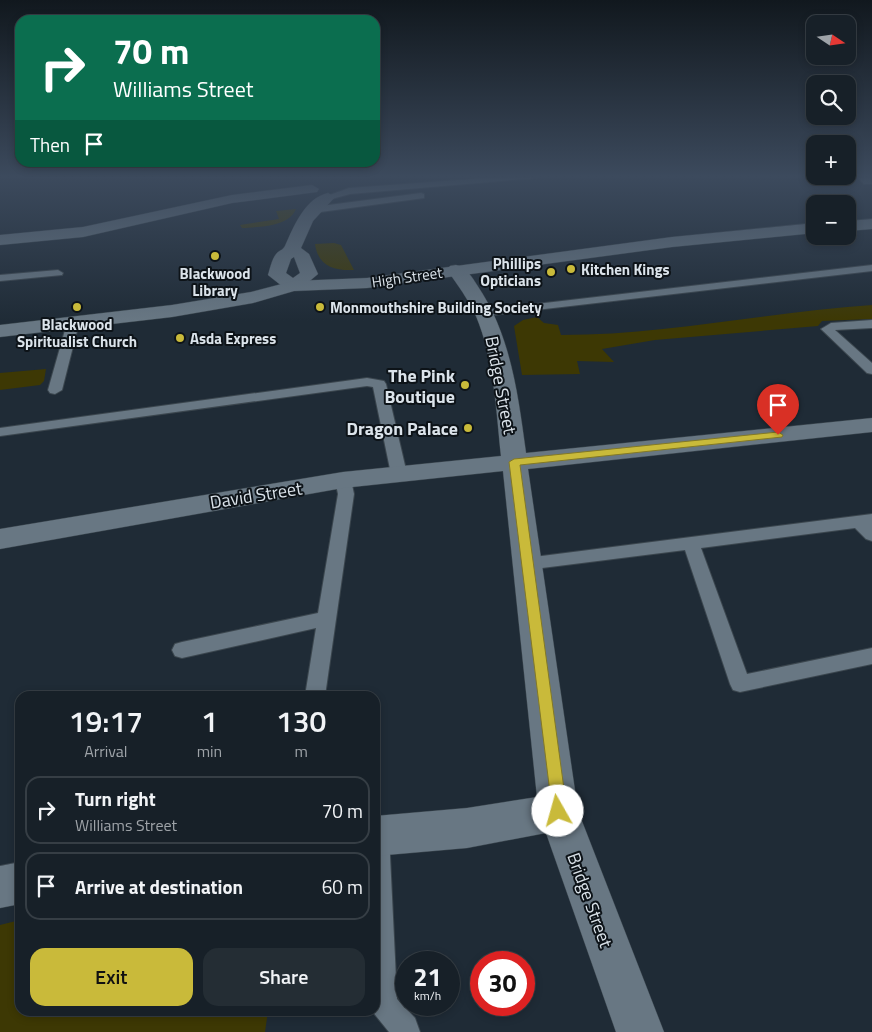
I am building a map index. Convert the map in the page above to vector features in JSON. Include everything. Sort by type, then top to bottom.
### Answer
[{"type":"street","points":[[0,240],[83,232],[118,224]]},
{"type":"street","points":[[293,286],[278,274],[283,256],[292,251],[295,237],[304,224]]},
{"type":"street","points":[[856,225],[870,224]]},
{"type":"street","name":"High Street","points":[[0,331],[73,324],[126,323],[160,319],[293,286],[367,283],[672,242],[806,229]]},
{"type":"street","name":"Bridge Street","points":[[456,270],[485,313],[496,342],[507,402],[558,811],[640,1032]]},
{"type":"street","name":"David Street","points":[[0,539],[344,480],[872,425]]},
{"type":"street","points":[[380,836],[466,827],[535,817],[558,811]]},
{"type":"street","points":[[0,887],[15,884]]},
{"type":"lane","points":[[485,313],[789,276],[872,268]]},
{"type":"lane","points":[[0,278],[58,273]]},
{"type":"lane","points":[[55,390],[73,324]]},
{"type":"lane","points":[[872,324],[831,326],[827,329],[872,370]]},
{"type":"lane","points":[[0,432],[367,382],[379,384],[399,474]]},
{"type":"lane","points":[[315,691],[346,494],[344,480]]},
{"type":"lane","points":[[526,564],[866,521],[872,535]]},
{"type":"lane","points":[[691,542],[740,684],[872,656]]},
{"type":"lane","points":[[182,650],[325,619]]},
{"type":"lane","points":[[380,933],[383,1005],[405,1028],[406,1032]]},
{"type":"shaded area","points":[[245,224],[275,224],[242,228],[240,225]]},
{"type":"shaded area","points":[[334,243],[341,245],[354,270],[334,268],[323,262],[315,244]]},
{"type":"shaded area","points":[[872,305],[872,319],[822,321],[818,326],[655,340],[602,349],[614,362],[577,361],[580,374],[522,375],[514,326],[523,320],[537,317],[544,323],[558,325],[561,335],[600,334]]},
{"type":"shaded area","points":[[46,369],[44,381],[40,385],[0,390],[0,373]]},
{"type":"shaded area","points":[[15,921],[15,1016],[267,1016],[265,1032],[0,1032],[0,925]]},
{"type":"place","name":"Blackwood Library","points":[[215,256]]},
{"type":"place","name":"Kitchen Kings","points":[[571,269]]},
{"type":"place","name":"Phillips Opticians","points":[[551,272]]},
{"type":"place","name":"Blackwood Spiritualist Church","points":[[77,307]]},
{"type":"place","name":"Monmouthshire Building Society","points":[[320,307]]},
{"type":"place","name":"Asda Express","points":[[180,338]]},
{"type":"place","name":"The Pink Boutique","points":[[465,385]]},
{"type":"place","name":"Dragon Palace","points":[[468,428]]},
{"type":"route","points":[[558,811],[514,462],[778,435]]}]
